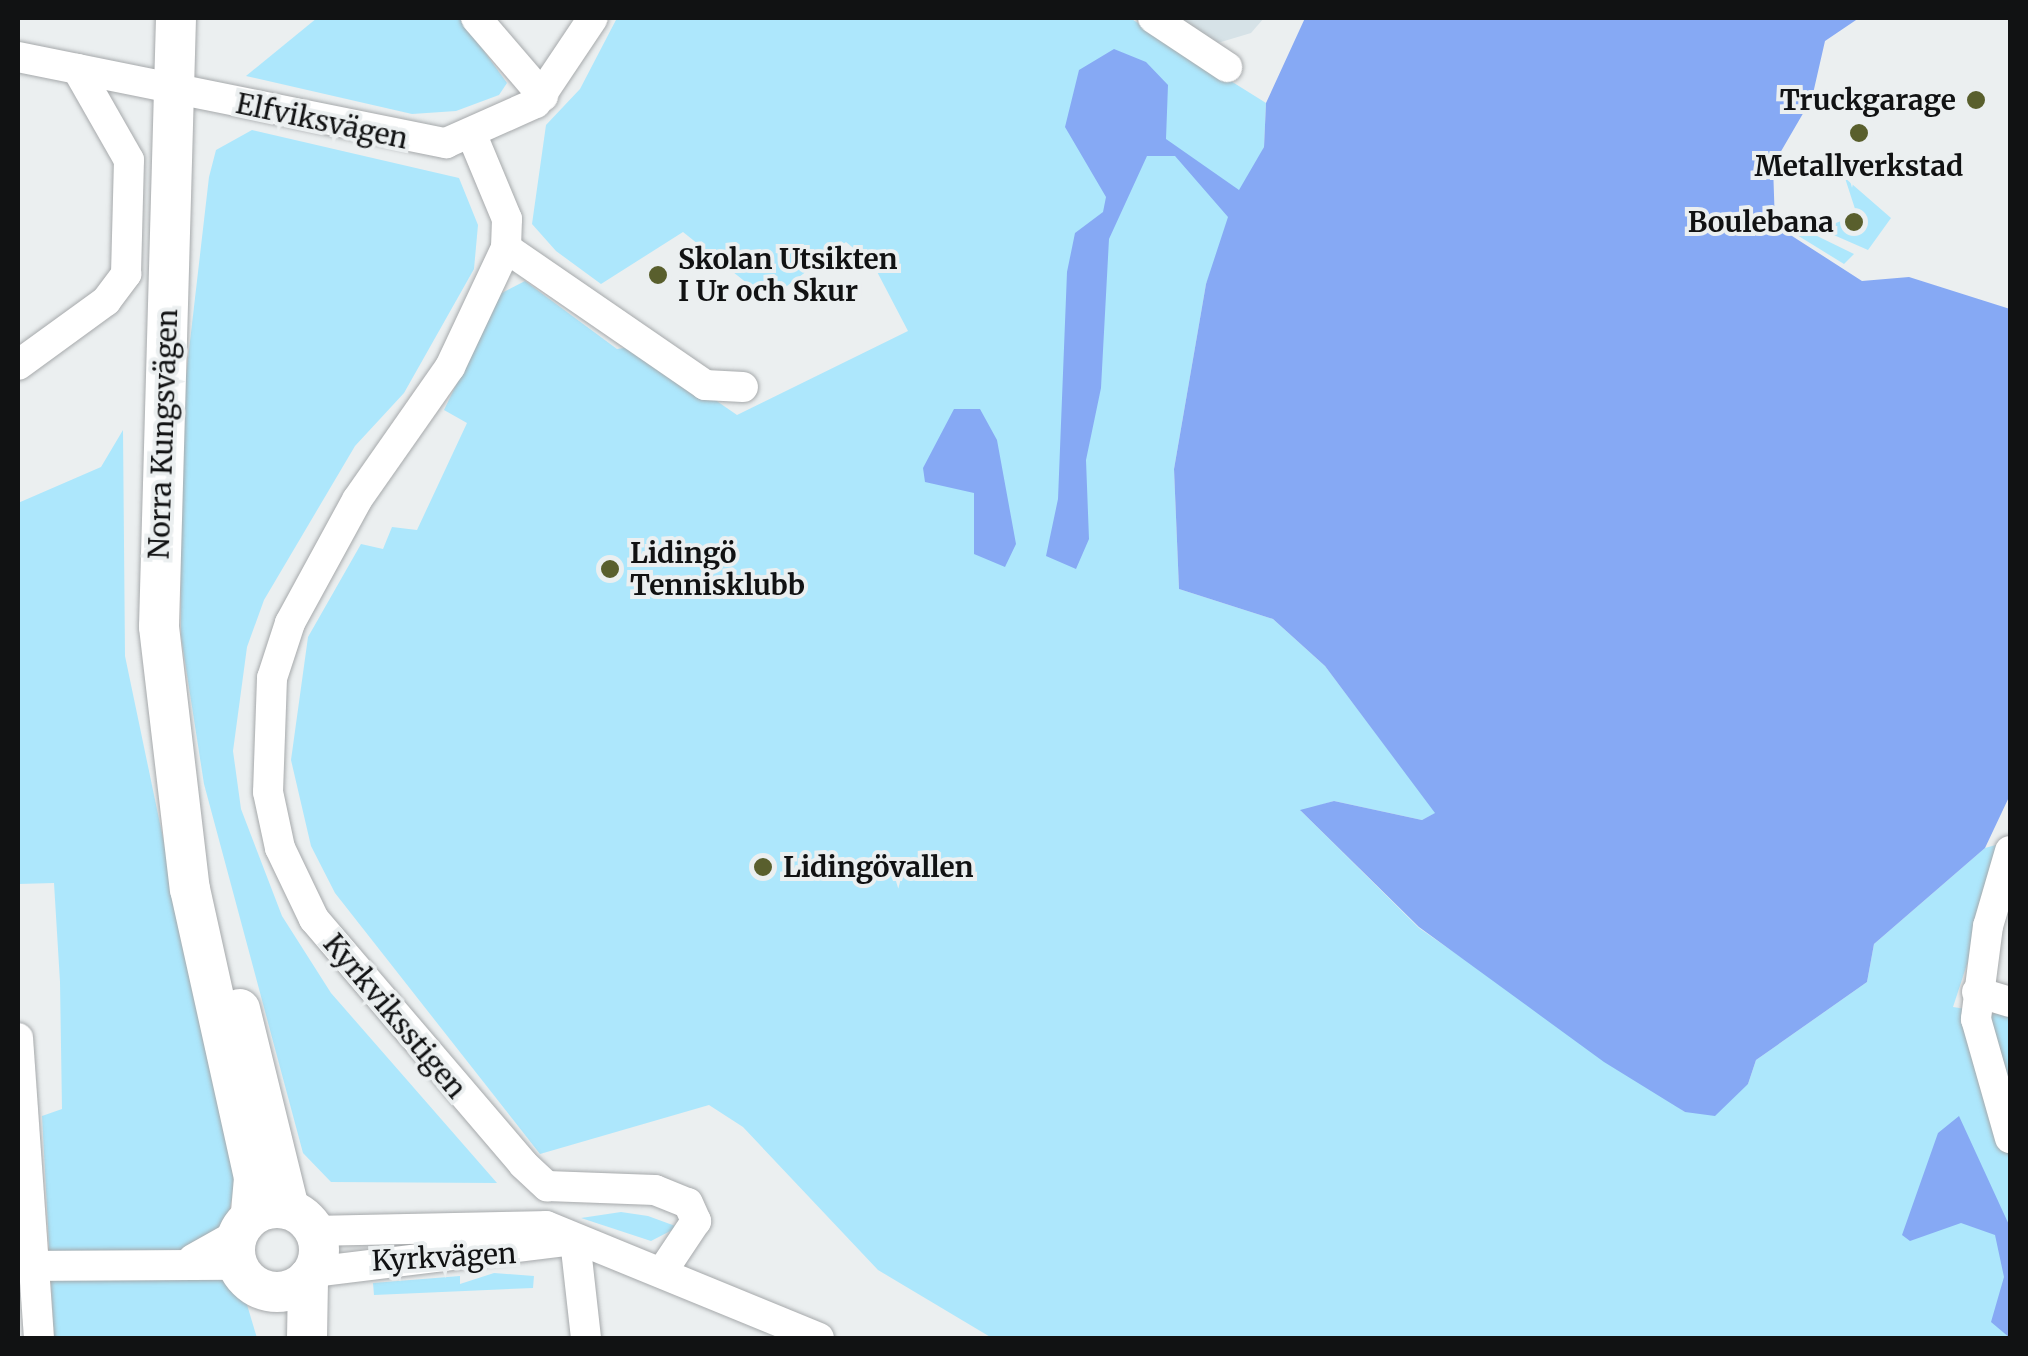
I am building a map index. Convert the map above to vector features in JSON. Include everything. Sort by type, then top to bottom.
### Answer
[{"type":"main road","name":"Norra Kungsvägen","points":[[176,18],[157,551],[190,849],[226,1075],[266,1231],[311,1275]]},
{"type":"main road","points":[[266,1231],[268,1292],[286,1338]]},
{"type":"main road","points":[[268,1292],[311,1275],[307,1338]]},
{"type":"street","points":[[476,18],[543,96]]},
{"type":"street","name":"Elfviksvägen","points":[[18,57],[405,141],[472,136],[543,96],[593,18]]},
{"type":"street","points":[[1153,18],[1228,66]]},
{"type":"street","points":[[18,365],[106,302],[126,274],[129,160],[77,69]]},
{"type":"street","points":[[472,136],[507,219],[506,248],[705,385],[743,387]]},
{"type":"street","name":"Kyrkviksstigen","points":[[506,248],[450,367],[357,500],[290,623],[272,678],[268,792],[280,848],[314,919],[523,1164],[547,1186],[655,1190],[688,1203],[696,1221],[664,1269]]},
{"type":"street","points":[[2010,851],[1977,992],[1981,1045],[2010,1138]]},
{"type":"street","points":[[1977,992],[2010,1002]]},
{"type":"street","points":[[18,1038],[26,1266],[40,1338]]},
{"type":"street","name":"Kyrkvägen","points":[[26,1266],[193,1259],[266,1231],[546,1226],[575,1240],[664,1269],[820,1338]]},
{"type":"street","points":[[575,1240],[586,1338]]},
{"type":"street","name":"Kyrkvägen","points":[[311,1275],[575,1240]]},
{"type":"shaded area","points":[[317,18],[460,18],[507,83],[499,95],[456,111],[412,114],[246,76]]},
{"type":"shaded area","points":[[617,18],[1130,18],[1266,103],[1264,147],[1206,284],[1174,469],[1179,589],[1273,619],[1325,666],[1436,813],[1422,820],[1334,801],[1301,811],[1419,928],[1685,1112],[1748,1084],[1756,1060],[1867,982],[1874,944],[1985,848],[2007,842],[1953,1007],[2010,1016],[2010,1338],[992,1338],[878,1270],[743,1127],[709,1105],[540,1154],[335,893],[311,846],[291,760],[308,637],[361,544],[383,549],[392,527],[417,530],[467,423],[444,410],[500,294],[525,281],[617,349],[637,346],[737,415],[908,331],[873,264],[846,242],[768,300],[683,232],[601,284],[556,251],[532,224],[546,125],[580,89]]},
{"type":"shaded area","points":[[1139,18],[1264,18],[1251,33],[1191,51]]},
{"type":"shaded area","points":[[252,130],[459,178],[478,225],[474,269],[404,393],[355,446],[264,600],[247,647],[233,751],[241,809],[282,916],[331,993],[497,1183],[331,1182],[303,1153],[204,784],[181,636],[180,428],[209,177],[216,150]]},
{"type":"shaded area","points":[[1845,178],[1891,218],[1868,250],[1820,229],[1857,215]]},
{"type":"shaded area","points":[[1784,227],[1813,234],[1854,254],[1844,264]]},
{"type":"shaded area","points":[[123,430],[125,656],[235,1183],[225,1231],[257,1338],[54,1338],[42,1116],[62,1109],[60,982],[54,883],[18,884],[18,503],[101,467]]},
{"type":"shaded area","points":[[621,1212],[648,1216],[678,1227],[651,1241],[581,1218]]},
{"type":"shaded area","points":[[494,1273],[534,1276],[533,1288],[374,1295],[373,1283],[460,1276],[460,1284]]},
{"type":"water","points":[[1305,18],[1859,18],[1825,41],[1812,98],[1773,165],[1775,225],[1862,281],[1909,277],[2010,309],[2010,795],[1985,848],[1874,944],[1867,982],[1756,1060],[1748,1084],[1715,1116],[1685,1112],[1604,1062],[1419,927],[1300,810],[1334,801],[1422,820],[1435,813],[1325,666],[1273,619],[1179,589],[1174,469],[1206,284],[1228,217],[1175,156],[1147,156],[1109,239],[1101,388],[1086,460],[1089,539],[1076,569],[1046,556],[1058,499],[1067,272],[1075,233],[1103,212],[1106,197],[1065,127],[1079,70],[1114,49],[1146,62],[1168,85],[1166,139],[1239,190],[1264,147],[1266,103]]},
{"type":"water","points":[[954,409],[980,409],[997,440],[1016,544],[1005,567],[974,554],[974,493],[925,482],[923,468]]},
{"type":"water","points":[[1959,1116],[2010,1227],[2010,1338],[1991,1322],[2004,1277],[1995,1235],[1961,1223],[1910,1241],[1902,1235],[1938,1133]]},
{"type":"place","name":"Truckgarage","points":[[1976,100]]},
{"type":"place","name":"Metallverkstad","points":[[1859,133]]},
{"type":"place","name":"Boulebana","points":[[1854,222]]},
{"type":"place","name":"Skolan Utsikten I Ur och Skur","points":[[658,275]]},
{"type":"place","name":"Lidingö Tennisklubb","points":[[610,569]]},
{"type":"place","name":"Lidingövallen","points":[[763,867]]}]
